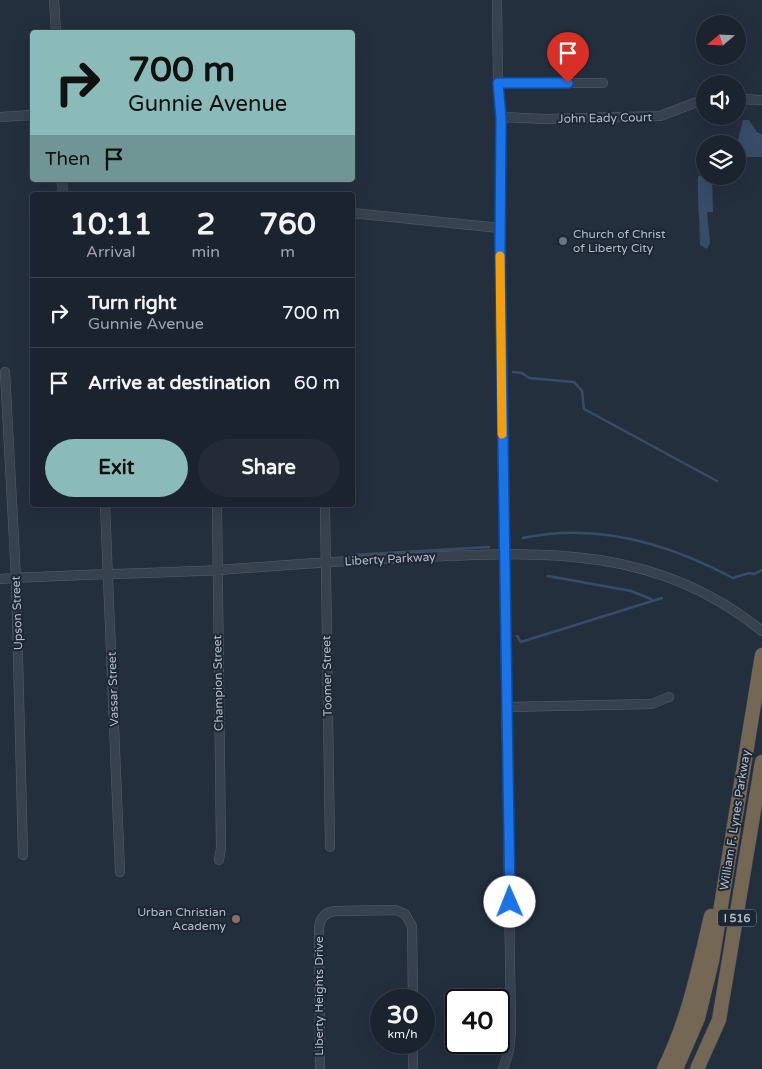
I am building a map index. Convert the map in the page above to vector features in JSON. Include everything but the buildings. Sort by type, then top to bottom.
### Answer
[{"type":"highway","name":"William F. Lynes Parkway","points":[[676,1069],[698,1018],[712,961],[762,655]]},
{"type":"highway","name":"William F. Lynes Parkway","points":[[697,1069],[719,1020],[762,762]]},
{"type":"highway","points":[[664,1069],[680,1035],[695,987],[737,811]]},
{"type":"highway","points":[[707,1069],[719,1020]]},
{"type":"street","points":[[54,0],[56,30]]},
{"type":"street","points":[[497,0],[498,83],[501,118],[500,228],[511,1031],[510,1051],[503,1069]]},
{"type":"street","points":[[498,83],[603,82]]},
{"type":"street","points":[[746,99],[762,100]]},
{"type":"street","name":"John Eady Court","points":[[501,118],[546,119],[660,116],[696,102]]},
{"type":"street","points":[[0,117],[30,115]]},
{"type":"street","points":[[355,213],[500,228]]},
{"type":"street","name":"Upson Street","points":[[5,372],[16,578],[23,855]]},
{"type":"street","name":"Vassar Street","points":[[105,507],[120,872]]},
{"type":"street","name":"Champion Street","points":[[217,507],[221,848],[219,860]]},
{"type":"street","name":"Toomer Street","points":[[325,507],[330,847]]},
{"type":"street","name":"Liberty Parkway","points":[[0,579],[218,570],[325,562],[504,553],[579,556],[638,566],[684,584],[729,607],[762,631]]},
{"type":"street","points":[[507,706],[652,704],[669,697]]},
{"type":"street","name":"Liberty Heights Drive","points":[[320,1069],[319,928],[320,922],[326,914],[335,911],[396,910],[405,914],[412,926],[413,989]]},
{"type":"street","points":[[413,1054],[414,1069]]},
{"type":"water","points":[[746,120],[749,120],[757,132],[762,134],[762,157],[746,157],[746,135],[739,135],[742,125],[746,125]]},
{"type":"water","points":[[698,185],[712,185],[713,212],[707,212],[710,243],[707,249],[700,245]]},
{"type":"waterway","points":[[513,372],[522,373],[529,378],[574,382],[582,391],[584,409],[717,481]]},
{"type":"waterway","points":[[523,538],[551,534],[605,534],[658,546],[683,555],[733,578],[749,573],[754,574],[762,570]]},
{"type":"waterway","points":[[352,555],[489,547]]},
{"type":"waterway","points":[[548,576],[631,591],[651,599]]},
{"type":"waterway","points":[[517,636],[521,642],[662,598]]},
{"type":"slow traffic","points":[[500,256],[502,434]]},
{"type":"place","name":"Church of Christ of Liberty City","points":[[563,241]]},
{"type":"place","name":"Urban Christian Academy","points":[[236,919]]},
{"type":"route","points":[[510,902],[500,246],[501,118],[498,83],[568,83]]}]
